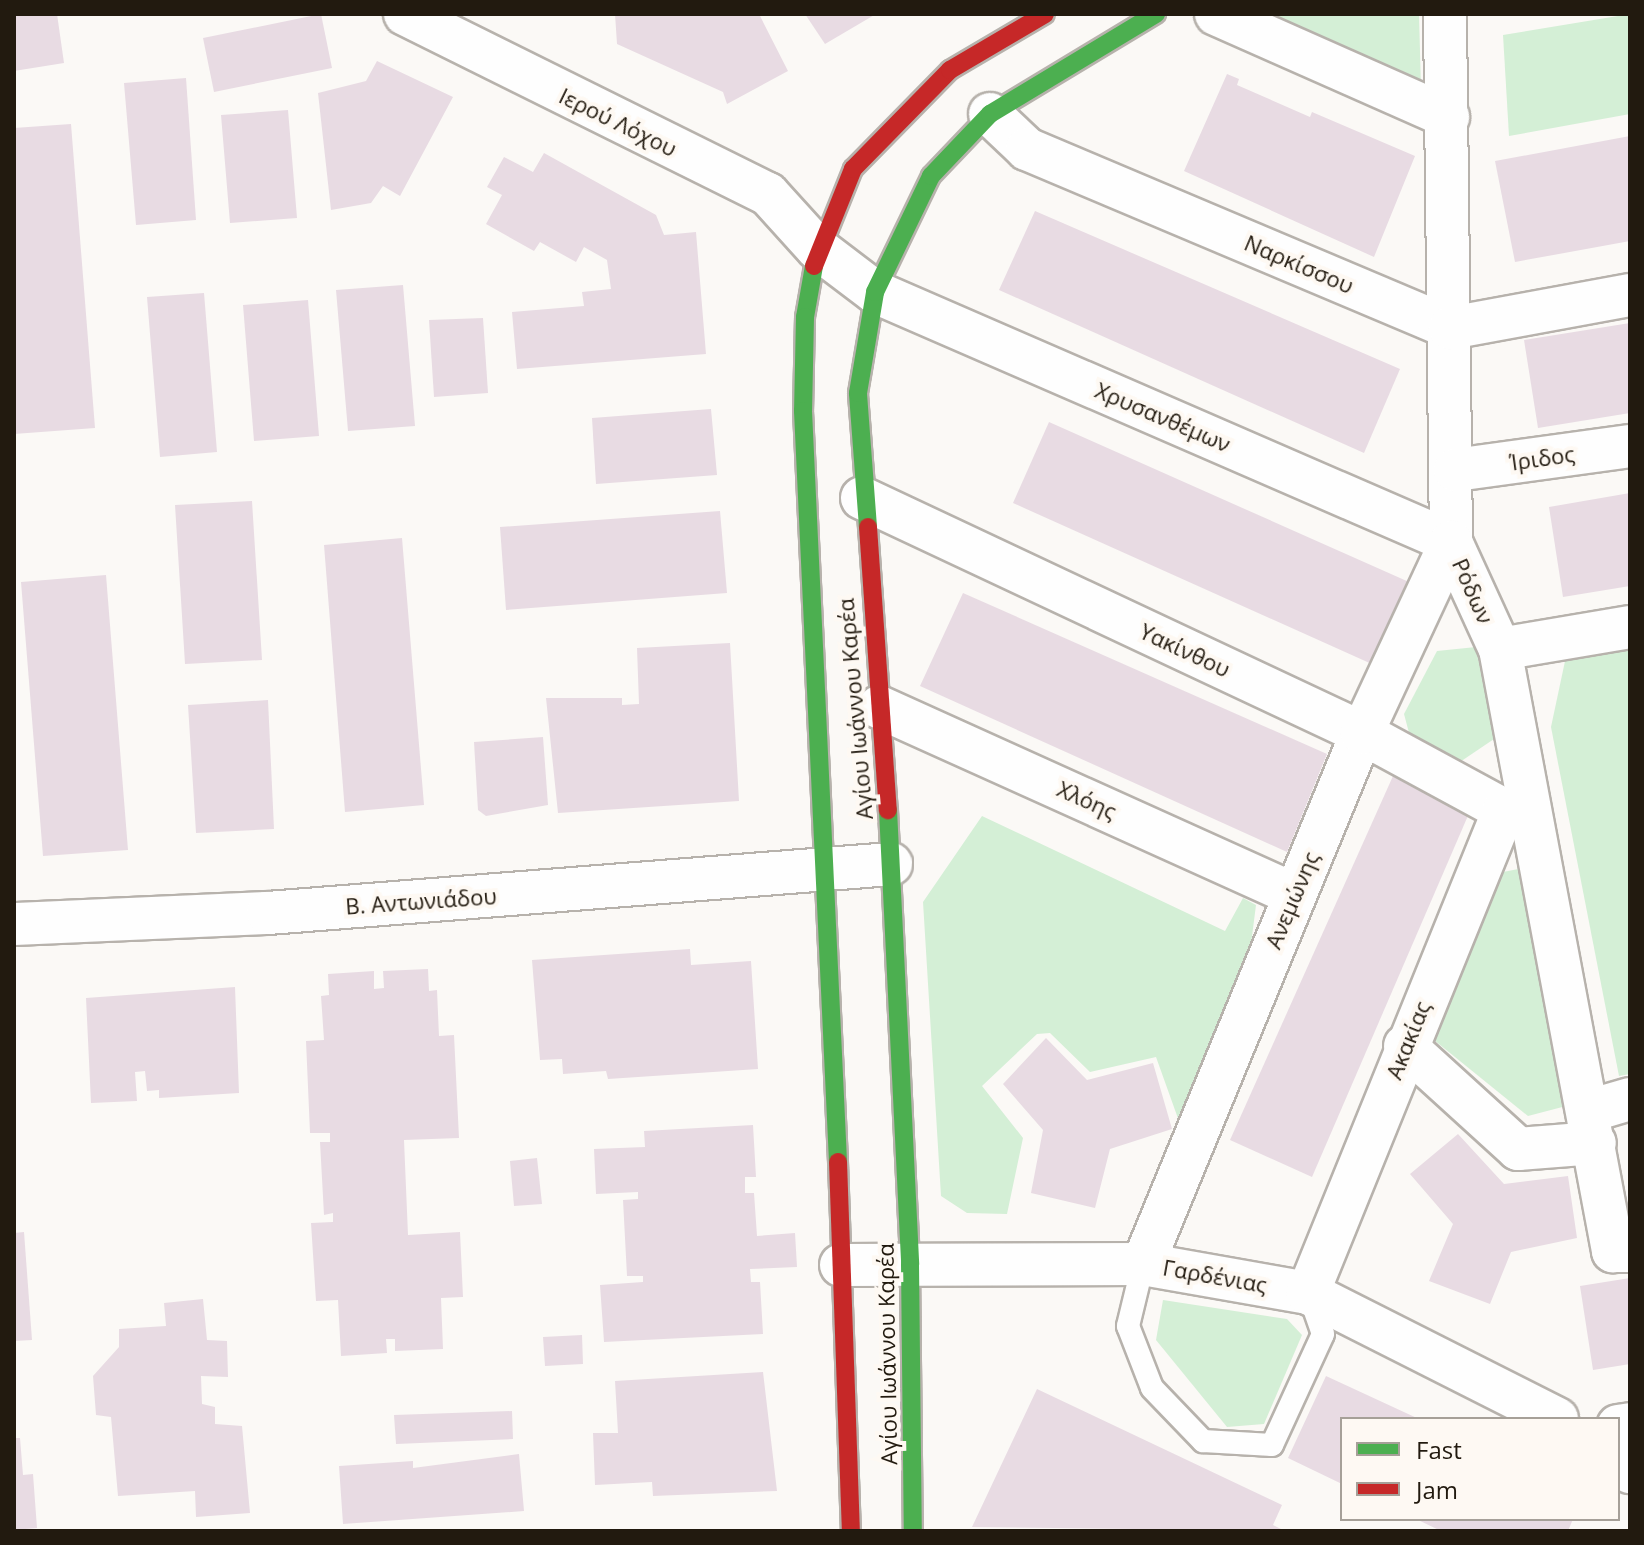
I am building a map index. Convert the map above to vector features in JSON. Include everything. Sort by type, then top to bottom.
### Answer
[{"type":"street","name":"Ιερού Λόχου","points":[[405,14],[768,194],[817,248],[875,292]]},
{"type":"street","name":"Αγίου Ιωάννου Καρέα","points":[[851,1531],[828,869],[803,411],[805,317],[817,248],[853,169],[950,70],[1045,14]]},
{"type":"street","name":"Αγίου Ιωάννου Καρέα","points":[[913,1531],[910,1264],[891,864],[862,498],[858,393],[875,292],[931,176],[990,114],[1156,14]]},
{"type":"street","points":[[1216,14],[1448,117]]},
{"type":"street","name":"Ρόδων","points":[[1445,14],[1455,470],[1451,542],[1500,649],[1516,808],[1592,1127],[1613,1251],[1630,1251]]},
{"type":"street","name":"Ναρκίσσου","points":[[990,114],[1027,149],[1450,328]]},
{"type":"street","name":"Χρυσανθέμων","points":[[875,292],[1451,542]]},
{"type":"street","points":[[1450,328],[1630,295]]},
{"type":"street","name":"Ίριδος","points":[[1455,470],[1630,446]]},
{"type":"street","name":"Υακίνθου","points":[[862,498],[1516,808]]},
{"type":"street","name":"Ανεμώνης","points":[[1143,1264],[1362,733],[1451,542]]},
{"type":"street","points":[[1500,649],[1630,627]]},
{"type":"street","name":"Χλόης","points":[[879,707],[1294,894]]},
{"type":"street","name":"Ακακίας","points":[[1308,1293],[1405,1046],[1516,808]]},
{"type":"street","name":"Β. Αντωνιάδου","points":[[14,924],[268,913],[891,864]]},
{"type":"street","points":[[1405,1046],[1518,1149],[1592,1127],[1630,1099]]},
{"type":"street","name":"Γαρδένιας","points":[[841,1265],[1143,1264],[1308,1293],[1553,1417]]},
{"type":"lane","points":[[1143,1264],[1128,1326],[1152,1388],[1203,1441],[1272,1445],[1323,1334],[1308,1293]]},
{"type":"green space","points":[[1256,14],[1419,14],[1421,89]]},
{"type":"green space","points":[[1630,14],[1630,114],[1509,136],[1503,35]]},
{"type":"green space","points":[[1630,638],[1630,1074],[1619,1076],[1551,727],[1568,647]]},
{"type":"green space","points":[[1476,647],[1494,739],[1457,764],[1412,744],[1404,714],[1437,651]]},
{"type":"green space","points":[[982,816],[1225,931],[1243,898],[1256,905],[1250,952],[1180,1124],[1156,1057],[1090,1072],[1050,1033],[1037,1034],[982,1086],[1023,1138],[1007,1214],[967,1213],[941,1196],[923,902]]},
{"type":"green space","points":[[1529,867],[1570,1105],[1528,1116],[1429,1036],[1503,872]]},
{"type":"green space","points":[[1163,1300],[1287,1319],[1302,1335],[1264,1424],[1227,1427],[1156,1340]]},
{"type":"building","points":[[14,14],[57,14],[64,63],[14,71]]},
{"type":"building","points":[[321,14],[332,68],[214,92],[203,38]]},
{"type":"building","points":[[615,14],[759,14],[788,71],[727,104],[723,92],[617,44]]},
{"type":"building","points":[[805,14],[876,14],[825,44]]},
{"type":"building","points":[[377,61],[453,97],[400,196],[383,186],[371,203],[331,210],[318,93],[366,81]]},
{"type":"building","points":[[1227,74],[1239,79],[1237,85],[1310,117],[1312,112],[1415,156],[1374,257],[1184,171]]},
{"type":"building","points":[[186,78],[196,220],[136,225],[124,83]]},
{"type":"building","points":[[288,110],[297,218],[230,223],[221,115]]},
{"type":"building","points":[[71,124],[95,428],[14,434],[14,128]]},
{"type":"building","points":[[1630,136],[1630,241],[1515,262],[1495,161]]},
{"type":"building","points":[[544,153],[656,215],[664,235],[696,232],[706,354],[517,369],[512,312],[584,306],[582,292],[611,289],[607,260],[584,247],[576,262],[540,242],[534,251],[486,224],[502,195],[487,187],[504,157],[533,172]]},
{"type":"building","points":[[1035,211],[1400,369],[1364,453],[999,290]]},
{"type":"building","points":[[403,285],[415,426],[348,431],[336,290]]},
{"type":"building","points":[[204,293],[217,452],[160,457],[147,297]]},
{"type":"building","points":[[308,300],[319,436],[254,441],[243,305]]},
{"type":"building","points":[[483,318],[488,393],[434,397],[429,320]]},
{"type":"building","points":[[1630,323],[1630,413],[1538,428],[1524,340]]},
{"type":"building","points":[[711,409],[717,475],[596,484],[592,418]]},
{"type":"building","points":[[1049,422],[1409,582],[1374,665],[1013,503]]},
{"type":"building","points":[[1630,493],[1630,586],[1563,597],[1549,507]]},
{"type":"building","points":[[252,501],[262,660],[185,664],[175,505]]},
{"type":"building","points":[[720,511],[727,593],[506,610],[500,527]]},
{"type":"building","points":[[402,538],[424,805],[345,812],[324,545]]},
{"type":"building","points":[[106,575],[128,850],[43,856],[21,582]]},
{"type":"building","points":[[963,593],[1327,754],[1287,852],[920,686]]},
{"type":"building","points":[[730,643],[739,801],[558,813],[546,698],[622,698],[622,705],[639,704],[637,648]]},
{"type":"building","points":[[268,700],[274,829],[196,833],[188,705]]},
{"type":"building","points":[[543,737],[548,805],[486,816],[478,810],[474,742]]},
{"type":"building","points":[[1393,776],[1470,811],[1312,1177],[1230,1140]]},
{"type":"building","points":[[690,949],[691,965],[751,961],[758,1069],[608,1079],[606,1071],[563,1074],[562,1059],[540,1060],[532,960]]},
{"type":"building","points":[[428,969],[429,991],[437,990],[439,1036],[454,1035],[459,1138],[404,1140],[408,1235],[460,1232],[463,1297],[441,1298],[443,1349],[395,1351],[395,1339],[386,1339],[387,1353],[341,1356],[338,1300],[316,1301],[311,1223],[333,1222],[333,1213],[324,1215],[320,1142],[330,1142],[330,1133],[310,1133],[306,1041],[324,1040],[321,996],[329,995],[328,974],[374,971],[374,989],[384,988],[383,971]]},
{"type":"building","points":[[235,987],[239,1093],[159,1098],[159,1090],[147,1091],[145,1071],[135,1072],[137,1101],[91,1103],[86,998]]},
{"type":"building","points":[[1046,1038],[1087,1080],[1153,1063],[1172,1129],[1110,1149],[1095,1208],[1031,1193],[1043,1130],[1003,1084]]},
{"type":"building","points":[[753,1125],[756,1177],[745,1177],[745,1193],[754,1193],[757,1236],[795,1233],[797,1267],[750,1269],[751,1282],[760,1282],[763,1334],[604,1342],[600,1285],[643,1282],[643,1276],[627,1276],[623,1200],[638,1199],[638,1192],[596,1194],[594,1149],[645,1147],[644,1131]]},
{"type":"building","points":[[1458,1134],[1504,1184],[1568,1176],[1577,1238],[1511,1252],[1490,1304],[1429,1281],[1453,1224],[1410,1174]]},
{"type":"building","points":[[537,1158],[542,1204],[514,1206],[510,1161]]},
{"type":"building","points":[[24,1232],[32,1340],[14,1341],[14,1233]]},
{"type":"building","points":[[1630,1278],[1630,1364],[1593,1370],[1580,1286]]},
{"type":"building","points":[[203,1299],[207,1340],[227,1341],[228,1377],[201,1376],[202,1404],[215,1407],[215,1424],[242,1426],[250,1513],[196,1517],[195,1491],[118,1496],[111,1417],[96,1415],[93,1376],[119,1347],[119,1329],[166,1326],[164,1303]]},
{"type":"building","points":[[582,1335],[583,1364],[545,1366],[543,1337]]},
{"type":"building","points":[[763,1372],[777,1491],[653,1496],[652,1482],[595,1485],[593,1433],[618,1433],[615,1381]]},
{"type":"building","points":[[1326,1376],[1415,1417],[1340,1417],[1340,1483],[1288,1458]]},
{"type":"building","points":[[1037,1389],[1282,1505],[1273,1525],[1285,1531],[972,1527]]},
{"type":"building","points":[[512,1411],[513,1439],[396,1444],[394,1415]]},
{"type":"building","points":[[14,1438],[20,1438],[23,1475],[33,1474],[37,1528],[14,1530]]},
{"type":"building","points":[[519,1454],[524,1511],[343,1524],[339,1466],[413,1461],[413,1468]]},
{"type":"building","points":[[1420,1521],[1572,1521],[1568,1531],[1441,1531]]},
{"type":"traffic: fast","points":[[868,527],[858,393],[875,292],[931,176],[990,114],[1156,14]]},
{"type":"traffic: fast","points":[[814,266],[805,317],[803,411],[838,1162]]},
{"type":"traffic: fast","points":[[888,810],[910,1264],[913,1531]]},
{"type":"traffic: jam","points":[[814,266],[853,169],[950,70],[1045,14]]},
{"type":"traffic: jam","points":[[868,527],[888,810]]},
{"type":"traffic: jam","points":[[838,1162],[851,1531]]}]
